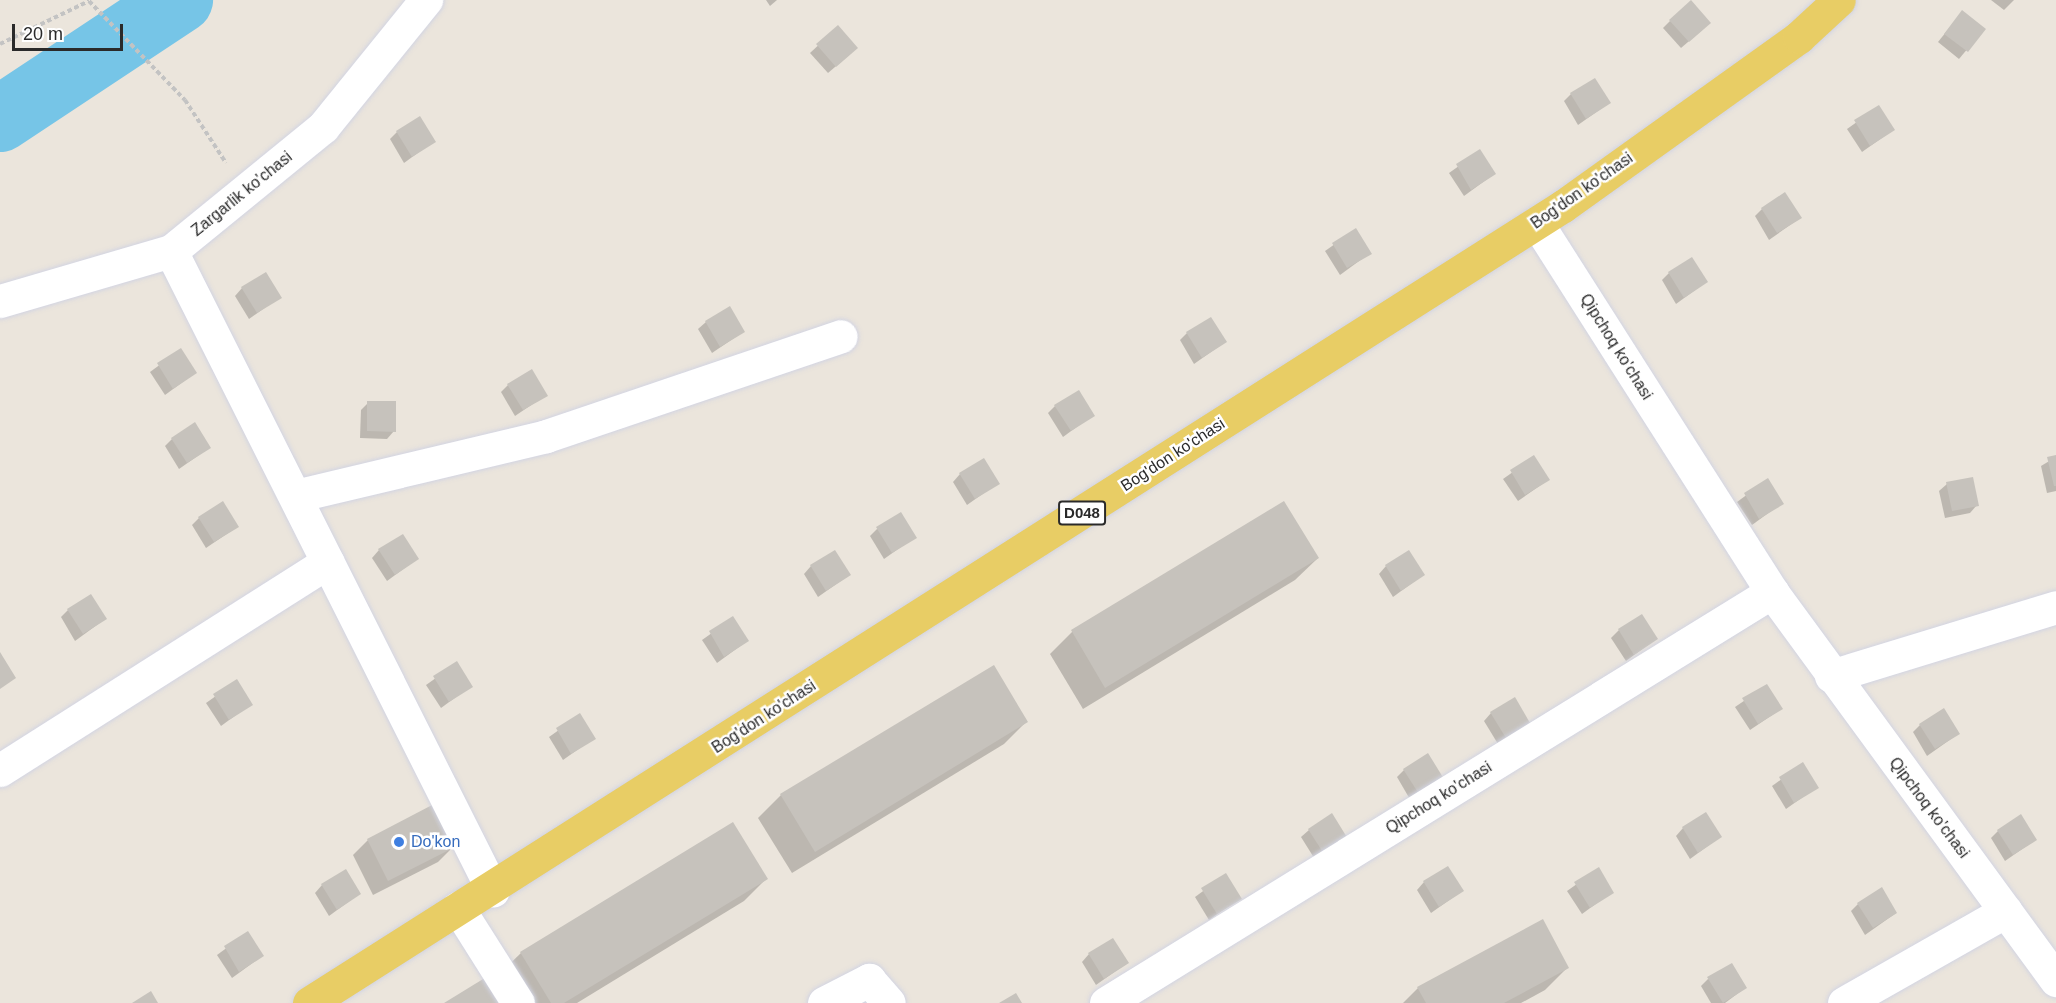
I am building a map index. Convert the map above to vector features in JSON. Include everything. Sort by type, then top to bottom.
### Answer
[{"type":"main road","name":"Bog'don ko'chasi","points":[[309,1003],[458,908],[493,891],[1537,223],[1799,37],[1839,0]]},
{"type":"street","name":"Zargarlik ko'chasi","points":[[0,301],[171,251],[323,127],[426,0]]},
{"type":"street","name":"Qipchoq ko'chasi","points":[[1537,223],[1772,592],[1831,676],[2056,980]]},
{"type":"street","points":[[171,251],[493,891]]},
{"type":"street","points":[[295,496],[546,436],[841,336]]},
{"type":"street","points":[[0,770],[328,562]]},
{"type":"street","name":"Qipchoq ko'chasi","points":[[1106,1003],[1772,592]]},
{"type":"street","points":[[1831,676],[2056,607]]},
{"type":"street","points":[[458,908],[518,1003]]},
{"type":"street","points":[[1844,1003],[2006,911]]},
{"type":"street","points":[[824,1003],[869,980],[889,1003]]},
{"type":"path","points":[[0,44],[89,1],[185,100],[245,192]]},
{"type":"building","points":[[1691,0],[1711,23],[1689,42],[1669,20]]},
{"type":"building","points":[[1962,10],[1986,29],[1968,52],[1944,34]]},
{"type":"building","points":[[838,25],[858,48],[836,67],[816,44]]},
{"type":"building","points":[[1595,78],[1611,103],[1586,119],[1570,93]]},
{"type":"building","points":[[1879,105],[1895,130],[1870,146],[1854,120]]},
{"type":"building","points":[[420,116],[436,142],[412,157],[396,131]]},
{"type":"building","points":[[1480,149],[1496,174],[1471,190],[1456,164]]},
{"type":"building","points":[[1785,192],[1802,218],[1777,233],[1761,208]]},
{"type":"building","points":[[1356,228],[1372,254],[1347,268],[1332,243]]},
{"type":"building","points":[[1692,257],[1708,282],[1684,298],[1668,272]]},
{"type":"building","points":[[266,272],[282,298],[257,313],[241,287]]},
{"type":"building","points":[[730,306],[745,332],[720,347],[705,321]]},
{"type":"building","points":[[1211,317],[1227,342],[1202,358],[1186,332]]},
{"type":"building","points":[[181,348],[197,373],[173,389],[157,363]]},
{"type":"building","points":[[532,369],[548,396],[523,410],[507,384]]},
{"type":"building","points":[[1079,390],[1095,416],[1071,431],[1054,405]]},
{"type":"building","points":[[367,401],[396,401],[396,432],[367,431]]},
{"type":"building","points":[[195,422],[211,448],[187,463],[171,438]]},
{"type":"building","points":[[1534,455],[1550,480],[1525,495],[1510,470]]},
{"type":"building","points":[[2056,455],[2056,486],[2054,486],[2047,457]]},
{"type":"building","points":[[984,458],[1000,484],[975,499],[959,473]]},
{"type":"building","points":[[1973,477],[1979,506],[1952,511],[1946,482]]},
{"type":"building","points":[[1768,478],[1784,504],[1759,519],[1744,493]]},
{"type":"building","points":[[223,501],[239,527],[214,542],[198,517]]},
{"type":"building","points":[[1284,501],[1319,558],[1105,688],[1071,630]]},
{"type":"building","points":[[901,512],[917,538],[892,553],[876,527]]},
{"type":"building","points":[[403,534],[419,559],[395,575],[378,549]]},
{"type":"building","points":[[835,550],[851,575],[826,591],[810,565]]},
{"type":"building","points":[[1409,550],[1425,575],[1401,591],[1385,565]]},
{"type":"building","points":[[91,594],[107,619],[83,634],[67,609]]},
{"type":"building","points":[[1642,614],[1658,639],[1634,655],[1618,629]]},
{"type":"building","points":[[733,616],[749,641],[724,657],[709,631]]},
{"type":"building","points":[[0,652],[16,678],[0,689]]},
{"type":"building","points":[[457,661],[473,687],[449,702],[433,676]]},
{"type":"building","points":[[994,665],[1028,722],[815,852],[780,794]]},
{"type":"building","points":[[237,679],[253,705],[229,720],[213,694]]},
{"type":"building","points":[[1767,684],[1783,709],[1758,724],[1742,698]]},
{"type":"building","points":[[1515,697],[1530,723],[1506,738],[1490,712]]},
{"type":"building","points":[[1944,708],[1960,734],[1935,749],[1919,724]]},
{"type":"building","points":[[580,713],[596,739],[571,754],[556,728]]},
{"type":"building","points":[[1428,753],[1444,779],[1419,794],[1403,769]]},
{"type":"building","points":[[1803,762],[1819,788],[1794,803],[1779,777]]},
{"type":"building","points":[[434,804],[455,847],[388,881],[367,839]]},
{"type":"building","points":[[1706,812],[1722,837],[1698,853],[1682,827]]},
{"type":"building","points":[[1332,813],[1348,839],[1324,854],[1308,829]]},
{"type":"building","points":[[2021,814],[2037,840],[2013,855],[1997,830]]},
{"type":"building","points":[[733,822],[768,879],[564,1003],[551,1003],[520,952]]},
{"type":"building","points":[[1448,866],[1464,891],[1439,907],[1423,881]]},
{"type":"building","points":[[1599,867],[1614,893],[1590,908],[1574,882]]},
{"type":"building","points":[[346,869],[361,894],[337,910],[321,884]]},
{"type":"building","points":[[1226,873],[1242,899],[1217,914],[1201,888]]},
{"type":"building","points":[[1882,887],[1897,913],[1873,928],[1857,903]]},
{"type":"building","points":[[1543,919],[1569,968],[1504,1003],[1426,1003],[1417,987]]},
{"type":"building","points":[[248,931],[264,956],[239,972],[224,946]]},
{"type":"building","points":[[1113,938],[1129,963],[1104,979],[1088,953]]},
{"type":"building","points":[[1732,963],[1747,988],[1723,1003],[1707,977]]},
{"type":"building","points":[[488,976],[504,1003],[444,1003]]},
{"type":"building","points":[[151,991],[158,1003],[132,1003]]},
{"type":"building","points":[[1016,993],[1022,1003],[999,1003]]},
{"type":"waterway","points":[[0,119],[180,0]]},
{"type":"place","name":"Do'kon","points":[[399,842]]}]
